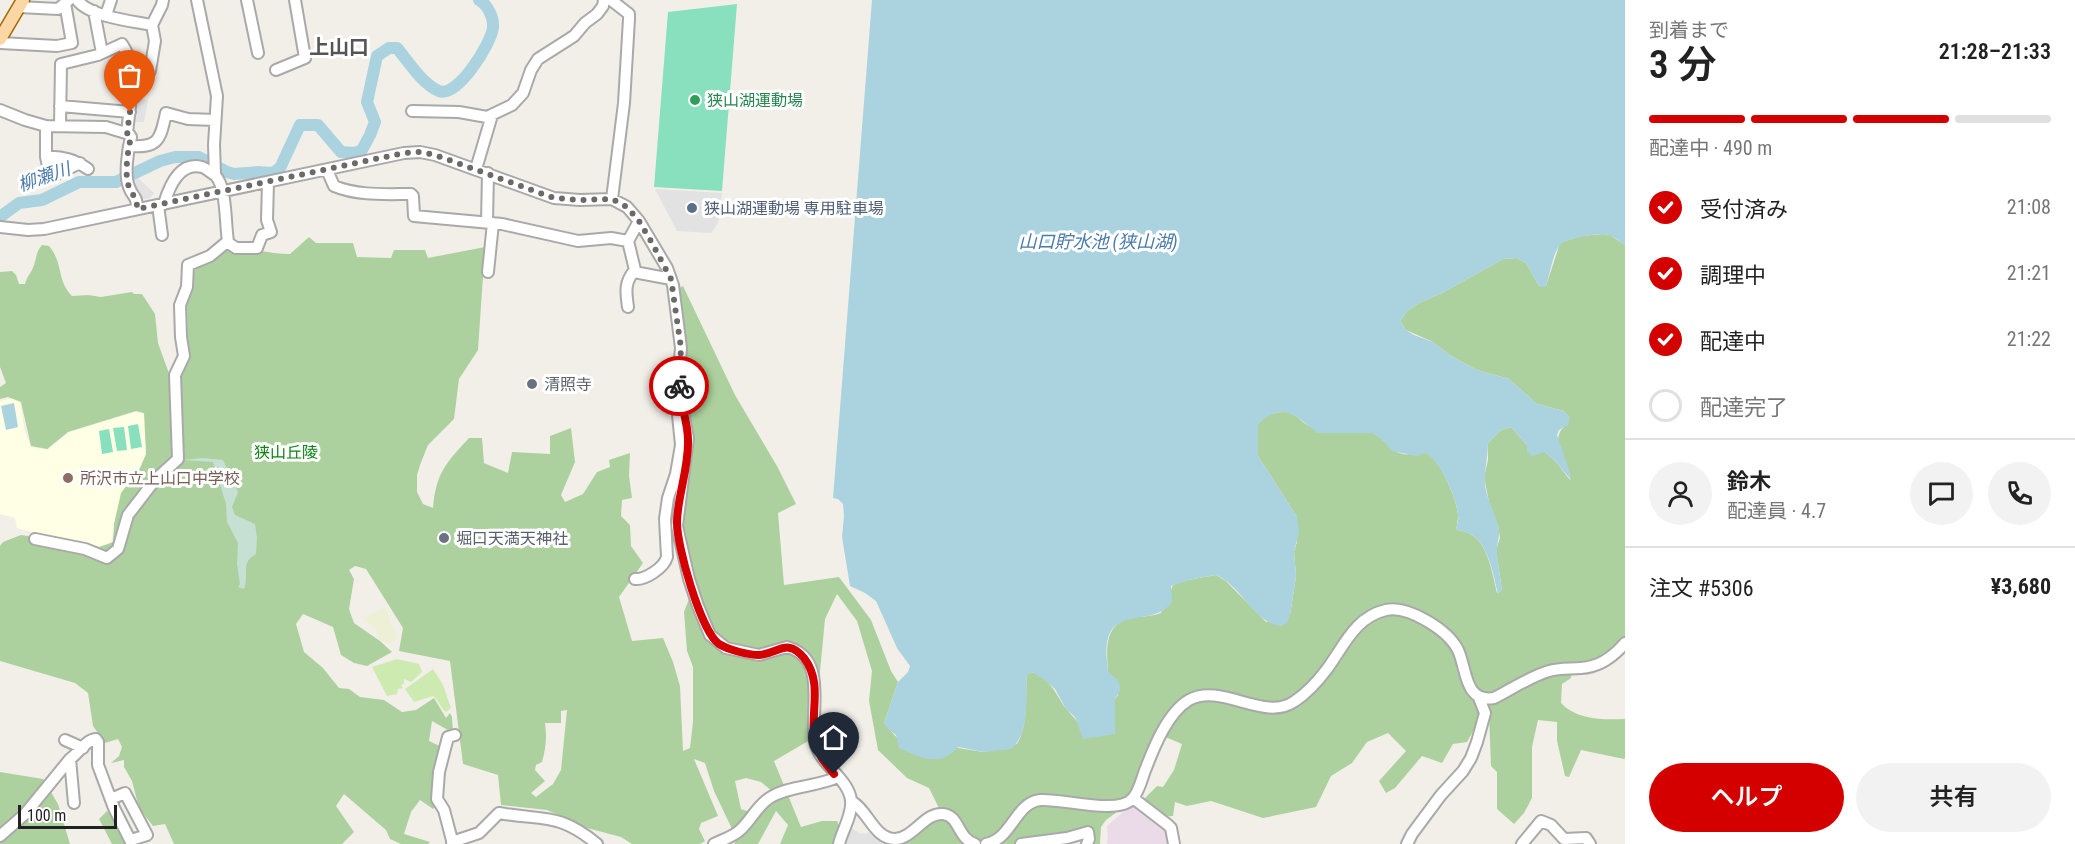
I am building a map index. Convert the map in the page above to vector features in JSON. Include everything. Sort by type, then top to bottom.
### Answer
[{"type":"main road","points":[[0,41],[21,3]]},
{"type":"street","points":[[77,0],[81,6],[94,11],[152,25]]},
{"type":"street","points":[[106,15],[111,0]]},
{"type":"street","points":[[129,68],[150,71],[156,41],[152,25],[163,0]]},
{"type":"street","points":[[197,0],[217,96],[215,170],[222,192],[227,242]]},
{"type":"street","points":[[247,0],[258,53]]},
{"type":"street","points":[[276,70],[305,58],[295,0]]},
{"type":"street","points":[[412,111],[459,112],[488,117],[512,105],[523,93],[531,70],[538,59],[574,36],[597,14],[604,0]]},
{"type":"street","points":[[610,0],[629,14],[630,19],[624,103],[612,199]]},
{"type":"street","points":[[21,3],[58,9],[67,2]]},
{"type":"street","points":[[0,41],[57,46],[72,43],[67,2]]},
{"type":"street","points":[[94,11],[102,53]]},
{"type":"street","points":[[60,125],[61,64],[102,53],[122,44],[126,51],[129,68],[127,82],[130,112],[127,133]]},
{"type":"street","points":[[60,106],[130,112]]},
{"type":"street","points":[[0,110],[46,126],[106,127],[127,133],[131,137],[127,150],[128,179],[137,199],[137,209]]},
{"type":"street","points":[[129,146],[147,147],[155,142],[162,131],[166,113],[188,119],[215,120]]},
{"type":"street","points":[[476,169],[492,115]]},
{"type":"street","points":[[46,126],[46,157],[50,175],[84,166],[59,156],[46,157]]},
{"type":"street","points":[[0,227],[36,230],[404,153],[420,152],[476,169],[554,198],[612,199],[627,207],[639,221],[661,257],[671,279],[681,348],[678,380],[688,444],[677,526],[688,579],[707,630],[714,640],[726,648],[759,655],[787,647],[802,656],[811,670],[815,686],[815,743],[820,755],[845,786],[851,801],[868,816],[880,834],[888,838],[905,837],[934,815],[940,814],[951,817],[963,840],[975,844]]},
{"type":"street","points":[[162,235],[161,204],[174,178],[180,172],[190,168],[201,167],[215,170]]},
{"type":"street","points":[[327,170],[334,186],[341,189],[374,194],[411,194],[414,216],[490,223],[578,241],[611,238],[628,241]]},
{"type":"street","points":[[488,174],[490,223],[488,272]]},
{"type":"street","points":[[227,242],[236,248],[257,248],[262,235],[271,232],[267,220],[268,182]]},
{"type":"street","points":[[628,307],[626,287],[633,272],[628,241],[639,221]]},
{"type":"street","points":[[35,539],[85,549],[108,558],[118,549],[128,516],[155,480],[178,459],[175,375],[184,356],[180,305],[187,287],[188,265],[210,256],[227,242]]},
{"type":"street","points":[[633,272],[671,279]]},
{"type":"street","points":[[635,579],[639,580],[654,572],[666,562],[665,519],[680,454],[678,406],[681,402]]},
{"type":"street","points":[[986,844],[992,843],[1005,834],[1025,806],[1031,802],[1050,800],[1118,805],[1127,803],[1134,798],[1154,747],[1167,724],[1182,706],[1191,700],[1213,696],[1264,707],[1286,706],[1318,681],[1360,623],[1377,612],[1402,609],[1412,613],[1450,640],[1458,650],[1466,679],[1472,692],[1479,698],[1485,713],[1478,742],[1464,771],[1441,795],[1407,844]]},
{"type":"street","points":[[1479,698],[1494,698],[1534,676],[1549,671],[1584,668],[1598,664],[1614,654],[1625,643]]},
{"type":"street","points":[[455,735],[448,737],[439,772],[437,799],[444,810],[453,843],[479,833],[499,813],[555,820],[575,827],[597,844]]},
{"type":"street","points":[[65,740],[83,748]]},
{"type":"street","points":[[0,836],[25,814],[70,759],[92,740],[98,742],[98,765],[111,799],[131,842],[147,835],[125,794],[111,799]]},
{"type":"street","points":[[70,759],[74,803]]},
{"type":"street","points":[[714,844],[738,832],[760,806],[773,796],[785,791],[823,784],[838,777]]},
{"type":"street","points":[[1134,798],[1171,828],[1173,844]]},
{"type":"street","points":[[838,844],[850,811],[851,801]]},
{"type":"street","points":[[1522,844],[1540,821],[1551,825],[1564,839],[1586,838],[1590,844]]},
{"type":"street","points":[[1021,844],[1067,838],[1088,832],[1087,844]]},
{"type":"shaded area","points":[[131,97],[148,100],[144,122],[131,122]]},
{"type":"shaded area","points":[[138,178],[154,193],[150,198],[138,201],[130,184]]},
{"type":"shaded area","name":"狭山湖運動場 専用駐車場","points":[[655,189],[722,193],[718,223],[711,233],[677,231]]},
{"type":"shaded area","name":"所沢市立上山口中学校","points":[[19,397],[25,432],[31,447],[48,450],[69,432],[135,412],[144,414],[150,456],[121,499],[108,554],[17,528],[15,518],[0,514],[0,401]]},
{"type":"shaded area","points":[[203,458],[223,460],[238,492],[232,507],[235,515],[255,524],[256,554],[246,565],[244,589],[238,587],[240,584],[237,564],[238,543],[227,522],[226,504],[213,462],[182,460]]},
{"type":"shaded area","points":[[386,607],[398,637],[387,644],[380,641],[376,629],[362,619]]},
{"type":"shaded area","points":[[1136,801],[1166,828],[1167,844],[1107,844],[1107,826]]},
{"type":"shaded area","points":[[850,827],[859,833],[868,832],[886,840],[888,844],[844,844]]},
{"type":"green space","name":"狭山湖運動場","points":[[737,4],[722,191],[654,187],[668,12]]},
{"type":"green space","name":"狭山丘陵","points":[[1610,235],[1625,245],[1625,643],[1607,663],[1572,671],[1571,678],[1562,684],[1561,703],[1567,709],[1582,716],[1599,719],[1625,719],[1625,758],[1581,750],[1569,777],[1565,776],[1557,741],[1557,722],[1538,720],[1532,747],[1532,798],[1524,813],[1514,824],[1497,809],[1497,772],[1491,766],[1489,715],[1477,724],[1467,742],[1453,744],[1442,763],[1422,756],[1395,788],[1386,793],[1379,781],[1406,751],[1388,733],[1367,742],[1352,763],[1331,776],[1316,807],[1263,818],[1211,801],[1187,806],[1175,802],[1173,816],[1161,817],[1142,801],[1157,786],[1163,787],[1174,770],[1182,744],[1163,736],[1136,789],[1121,809],[1106,820],[1101,827],[1100,844],[1087,844],[1080,827],[1055,839],[1029,836],[1022,844],[888,844],[886,840],[936,819],[939,808],[929,788],[907,778],[878,750],[869,701],[872,671],[857,621],[837,594],[825,619],[820,672],[811,712],[810,740],[774,761],[801,827],[822,821],[837,821],[840,828],[833,844],[780,844],[788,825],[776,811],[758,844],[734,844],[743,830],[740,824],[732,829],[714,791],[705,763],[694,759],[718,816],[701,823],[699,829],[705,841],[700,844],[632,844],[621,837],[587,828],[547,810],[501,805],[498,775],[463,764],[450,661],[399,651],[403,628],[366,569],[355,566],[349,570],[354,579],[349,609],[354,623],[392,652],[367,666],[354,663],[341,655],[333,627],[303,614],[296,624],[304,652],[323,668],[339,688],[349,689],[360,697],[384,700],[402,712],[416,710],[434,698],[446,718],[450,713],[453,733],[432,721],[429,741],[444,748],[438,804],[433,809],[420,800],[411,812],[404,834],[430,842],[428,844],[401,844],[390,839],[386,830],[344,794],[336,806],[354,832],[342,844],[174,844],[165,824],[153,826],[139,808],[132,781],[124,767],[124,760],[111,763],[119,756],[122,747],[118,739],[105,743],[93,726],[88,693],[75,683],[0,661],[0,546],[3,542],[21,535],[79,541],[99,547],[113,542],[114,524],[121,493],[140,468],[146,454],[144,413],[136,411],[68,432],[47,449],[31,446],[21,402],[8,397],[0,399],[0,387],[6,383],[0,367],[0,272],[12,271],[19,284],[25,284],[42,245],[49,246],[54,253],[64,284],[72,296],[101,297],[132,292],[142,294],[155,314],[158,343],[171,379],[179,376],[188,361],[187,302],[194,271],[224,252],[247,249],[290,254],[309,237],[316,243],[353,243],[357,257],[391,258],[394,250],[425,250],[428,258],[485,247],[478,350],[459,379],[454,419],[428,445],[417,475],[417,492],[423,504],[433,508],[434,496],[444,469],[469,438],[482,438],[484,463],[508,473],[512,452],[550,454],[550,436],[571,428],[575,462],[561,495],[565,502],[583,494],[597,472],[610,467],[609,460],[630,453],[629,476],[632,498],[622,500],[621,516],[630,525],[631,546],[643,563],[619,597],[632,641],[663,638],[673,662],[680,686],[683,751],[690,748],[693,722],[693,667],[687,651],[684,612],[689,599],[681,555],[679,516],[693,447],[679,288],[683,286],[735,395],[777,466],[796,504],[778,513],[784,585],[839,577],[871,620],[891,671],[898,682],[884,723],[898,739],[984,752],[1017,744],[1025,719],[1027,675],[1031,672],[1047,681],[1079,725],[1115,719],[1115,699],[1118,695],[1113,677],[1108,672],[1107,648],[1110,634],[1120,622],[1161,613],[1173,585],[1216,575],[1226,581],[1266,622],[1290,615],[1296,576],[1294,551],[1297,542],[1297,517],[1258,456],[1258,424],[1275,413],[1291,413],[1306,424],[1320,429],[1373,433],[1394,450],[1403,454],[1429,454],[1439,465],[1452,492],[1458,516],[1456,530],[1475,537],[1481,544],[1490,563],[1497,593],[1502,590],[1496,550],[1500,538],[1485,482],[1488,443],[1501,430],[1511,427],[1527,445],[1545,452],[1570,480],[1559,443],[1561,430],[1568,424],[1564,411],[1537,404],[1509,379],[1477,370],[1451,356],[1433,342],[1406,330],[1400,321],[1407,311],[1419,303],[1442,293],[1503,259],[1517,258],[1526,263],[1539,286],[1546,286],[1560,243],[1581,236]],"holes":[[[567,710],[561,770],[553,784],[536,797],[531,793],[545,781],[535,770],[536,765],[542,762],[546,738],[545,723],[561,723],[561,711]],[[746,778],[761,782],[773,792],[747,811],[741,809],[735,781]]]},
{"type":"green space","points":[[138,424],[142,447],[131,449],[128,426]]},
{"type":"green space","points":[[124,427],[127,450],[117,451],[113,428]]},
{"type":"green space","points":[[109,429],[113,452],[102,454],[99,431]]},
{"type":"green space","points":[[397,659],[419,664],[422,672],[411,682],[404,679],[404,684],[401,685],[403,688],[398,689],[397,694],[387,696],[372,667]]},
{"type":"green space","points":[[433,669],[443,685],[451,708],[446,712],[433,696],[414,702],[405,689]]},
{"type":"green space","points":[[0,772],[43,779],[58,804],[70,844],[0,844]]},
{"type":"green space","points":[[107,811],[135,844],[112,844],[99,819]]},
{"type":"water","name":"山口貯水池 (狭山湖)","points":[[872,0],[1625,0],[1625,245],[1604,234],[1582,236],[1562,243],[1555,255],[1544,287],[1539,286],[1526,263],[1517,258],[1503,259],[1442,293],[1419,303],[1407,311],[1400,321],[1406,330],[1433,342],[1451,356],[1477,370],[1509,379],[1537,404],[1564,411],[1570,417],[1568,425],[1559,430],[1557,435],[1571,480],[1545,452],[1532,456],[1527,451],[1527,445],[1511,427],[1501,430],[1488,443],[1485,485],[1499,530],[1497,550],[1502,590],[1498,594],[1490,563],[1481,544],[1475,537],[1456,530],[1458,517],[1455,499],[1442,471],[1431,457],[1425,453],[1416,456],[1392,451],[1384,441],[1372,433],[1318,433],[1290,414],[1275,413],[1258,424],[1258,456],[1297,517],[1299,533],[1294,551],[1296,576],[1287,623],[1280,626],[1270,623],[1254,611],[1233,587],[1216,575],[1188,580],[1171,586],[1172,602],[1165,609],[1156,614],[1119,623],[1108,638],[1106,650],[1108,672],[1117,679],[1120,686],[1115,699],[1115,734],[1083,739],[1075,717],[1066,709],[1055,689],[1032,672],[1027,675],[1022,734],[1011,749],[984,752],[958,747],[944,757],[930,759],[899,748],[896,735],[884,723],[898,682],[908,672],[910,666],[897,648],[876,601],[850,586],[842,537],[843,504],[833,498]]},
{"type":"water","points":[[14,403],[18,427],[6,430],[1,406]]},
{"type":"waterway","name":"柳瀬川","points":[[0,217],[19,203],[42,200],[79,182],[116,182],[160,161],[175,157],[199,157],[234,174],[273,173],[280,168],[300,125],[318,125],[341,152],[355,153],[362,150],[375,122],[367,102],[377,56],[389,48],[397,48],[427,83],[439,91],[447,91],[464,78],[472,68],[491,35],[493,28],[491,16],[488,8],[479,0]]},
{"type":"way so far","points":[[130,112],[127,133],[131,135],[127,150],[128,186],[137,199],[137,209],[404,153],[420,152],[456,162],[554,198],[612,199],[627,207],[639,221],[661,257],[671,279],[681,348],[679,386]]},
{"type":"place","name":"狭山湖運動場","points":[[695,100]]},
{"type":"place","name":"狭山湖運動場 専用駐車場","points":[[692,208]]},
{"type":"place","name":"清照寺","points":[[532,384]]},
{"type":"place","name":"所沢市立上山口中学校","points":[[68,478]]},
{"type":"place","name":"堀口天満天神社","points":[[444,538]]},
{"type":"district","name":"上山口","points":[[339,47]]},
{"type":"route","points":[[679,386],[688,431],[688,444],[677,526],[688,579],[707,630],[714,640],[726,648],[759,655],[787,647],[802,656],[814,678],[815,743],[820,755],[834,774]]}]
